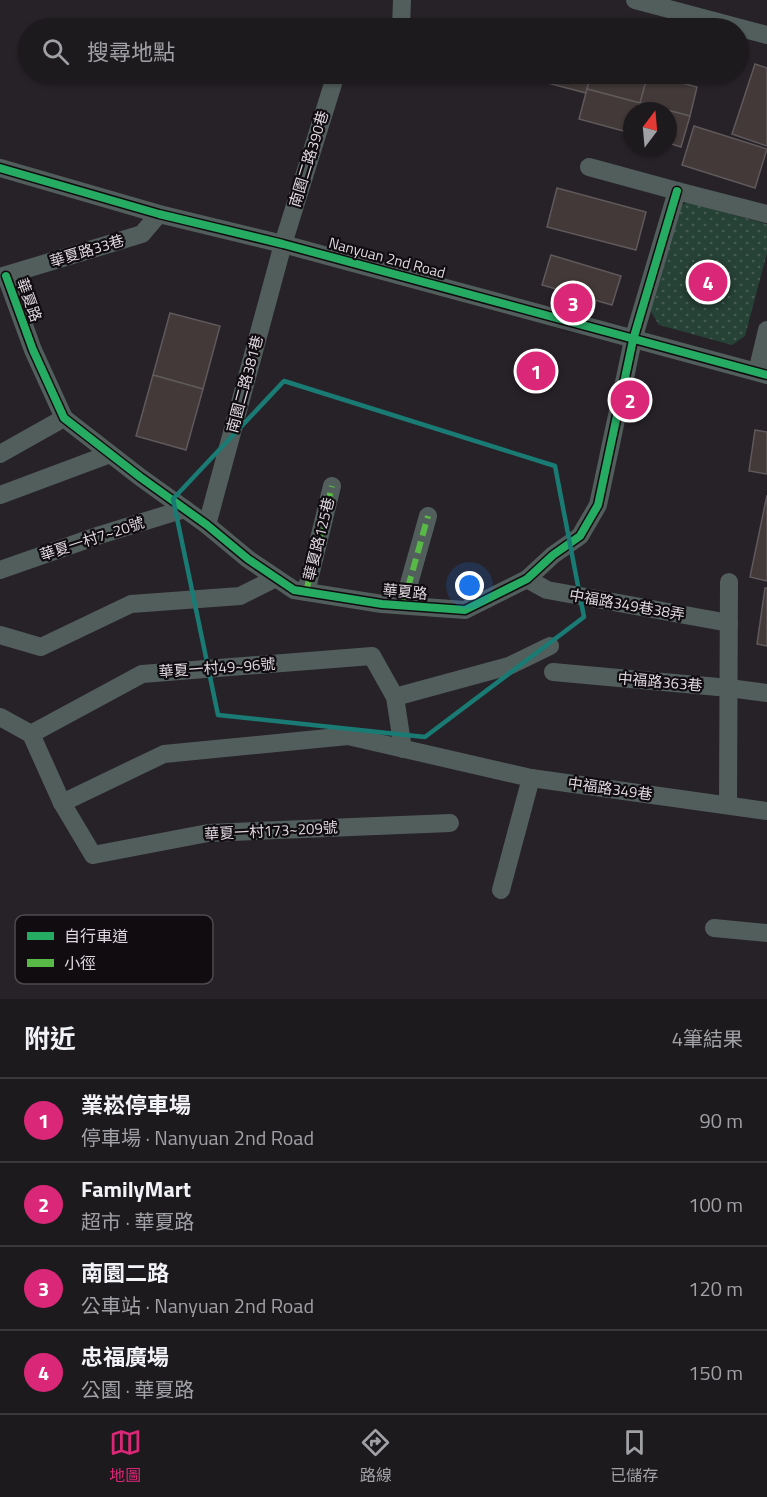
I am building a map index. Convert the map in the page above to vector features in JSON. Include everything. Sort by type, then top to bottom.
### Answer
[{"type":"street","points":[[401,18],[402,0]]},
{"type":"street","points":[[635,0],[703,18]]},
{"type":"street","points":[[749,30],[767,35]]},
{"type":"street","name":"南園二路390巷","points":[[283,244],[333,84]]},
{"type":"street","points":[[589,167],[767,214]]},
{"type":"street","name":"Nanyuan 2nd Road","points":[[0,168],[159,214],[283,244],[762,374]]},
{"type":"street","name":"華夏路","points":[[3,276],[64,418],[207,525],[248,559],[294,590],[382,604],[465,610],[527,579],[553,555],[580,536],[598,505],[633,340],[676,191]]},
{"type":"street","name":"華夏路33巷","points":[[3,276],[142,234],[159,214]]},
{"type":"street","name":"南園二路381巷","points":[[207,525],[283,244]]},
{"type":"street","points":[[762,374],[767,330]]},
{"type":"street","points":[[0,454],[64,418]]},
{"type":"street","points":[[0,495],[110,453]]},
{"type":"street","name":"華夏路125巷","points":[[306,592],[332,486]]},
{"type":"street","name":"華夏一村7~20號","points":[[0,570],[100,535],[185,509]]},
{"type":"street","points":[[403,605],[428,516]]},
{"type":"street","points":[[0,635],[41,647],[131,604],[240,596],[276,578]]},
{"type":"street","name":"中福路349巷38弄","points":[[527,579],[547,590],[729,623]]},
{"type":"street","points":[[728,805],[729,582]]},
{"type":"street","points":[[404,749],[395,697],[509,666],[550,646]]},
{"type":"street","name":"華夏一村49~96號","points":[[31,734],[142,674],[372,656],[395,697]]},
{"type":"street","name":"中福路363巷","points":[[553,672],[767,693]]},
{"type":"street","points":[[0,717],[31,734],[62,803]]},
{"type":"street","name":"中福路349巷","points":[[62,803],[164,754],[348,736],[531,778],[767,811]]},
{"type":"street","points":[[501,891],[531,778]]},
{"type":"street","name":"華夏一村173~209號","points":[[62,803],[93,855],[208,833],[450,823]]},
{"type":"street","points":[[714,928],[767,933]]},
{"type":"highlighted area","points":[[284,381],[555,466],[584,617],[425,737],[218,715],[173,499]]},
{"type":"green space","points":[[687,202],[767,224],[767,253],[745,336],[732,345],[659,325],[650,310],[678,207]]},
{"type":"building","points":[[755,64],[767,68],[767,146],[732,134]]},
{"type":"building","points":[[551,84],[588,84],[586,93]]},
{"type":"building","points":[[588,84],[645,84],[640,102],[587,89]]},
{"type":"building","points":[[645,84],[686,84],[697,87],[690,116],[677,113],[677,102],[640,102]]},
{"type":"building","points":[[587,89],[636,102],[623,102],[623,131],[579,119]]},
{"type":"building","points":[[677,113],[690,116],[681,147],[677,146]]},
{"type":"building","points":[[694,126],[767,149],[755,188],[682,165]]},
{"type":"building","points":[[557,188],[646,212],[636,250],[547,227]]},
{"type":"building","points":[[551,255],[621,276],[612,305],[542,285]]},
{"type":"building","points":[[170,313],[220,326],[203,389],[153,375]]},
{"type":"building","points":[[153,375],[203,389],[186,450],[136,436]]},
{"type":"building","points":[[755,430],[767,432],[767,474],[749,471]]},
{"type":"building","points":[[767,495],[767,581],[750,577]]},
{"type":"building","points":[[765,588],[767,588],[767,646],[757,644]]},
{"type":"marked path","points":[[306,592],[332,486]]},
{"type":"marked path","points":[[403,605],[428,516]]},
{"type":"cycle path","points":[[0,168],[159,214],[283,244],[767,375]]},
{"type":"cycle path","points":[[6,276],[33,350],[64,418],[207,525],[248,559],[294,590],[382,604],[465,610],[527,579],[553,555],[580,536],[598,505],[633,340],[677,191]]},
{"type":"place","name":"忠福廣場","points":[[708,282]]},
{"type":"place","name":"南園二路","points":[[573,303]]},
{"type":"place","name":"業崧停車場","points":[[536,371]]},
{"type":"place","name":"FamilyMart","points":[[630,400]]}]
